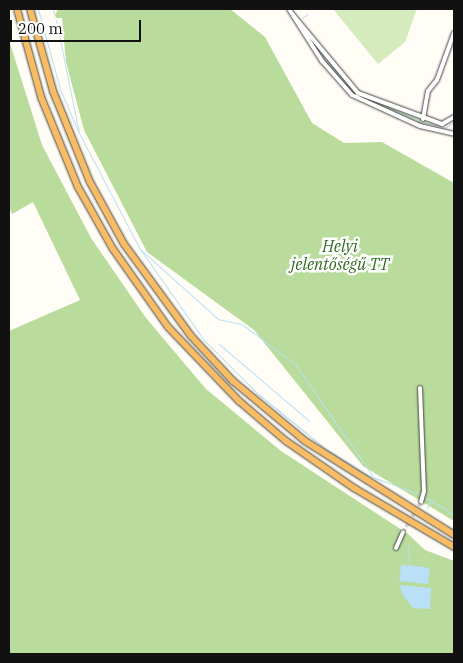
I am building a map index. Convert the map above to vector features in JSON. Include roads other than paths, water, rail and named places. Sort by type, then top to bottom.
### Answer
[{"type":"highway","points":[[17,9],[42,97],[75,180],[113,249],[164,322],[213,376],[286,441],[354,488],[454,547]]},
{"type":"highway","points":[[30,9],[53,91],[90,182],[124,244],[191,336],[233,381],[289,430],[356,477],[454,535]]},
{"type":"street","points":[[288,9],[358,93],[423,119],[441,129]]},
{"type":"street","points":[[293,15],[322,61],[352,95],[454,134]]},
{"type":"street","points":[[423,119],[428,91],[437,80],[454,33]]},
{"type":"street","points":[[441,129],[454,117]]},
{"type":"street","points":[[420,388],[423,498]]},
{"type":"street","points":[[396,548],[403,532]]},
{"type":"water","points":[[401,565],[430,568],[428,584],[399,581]]},
{"type":"water","points":[[400,585],[431,588],[430,609],[413,608],[402,594]]},
{"type":"waterway","points":[[38,9],[60,89],[78,131]]},
{"type":"waterway","points":[[53,9],[54,14]]},
{"type":"waterway","points":[[302,18],[308,14]]},
{"type":"waterway","points":[[56,20],[79,133],[140,249],[218,319],[243,325],[295,364],[372,475]]},
{"type":"waterway","points":[[314,43],[343,82],[360,97]]},
{"type":"waterway","points":[[391,110],[436,126]]},
{"type":"waterway","points":[[445,128],[454,122]]},
{"type":"waterway","points":[[140,249],[204,340],[258,394],[326,449],[367,475],[421,495]]},
{"type":"waterway","points":[[219,344],[309,421]]},
{"type":"waterway","points":[[424,497],[431,500],[427,508]]},
{"type":"waterway","points":[[432,501],[454,515]]},
{"type":"waterway","points":[[408,545],[409,565],[429,568]]},
{"type":"tunnel","points":[[403,532],[421,502]]},
{"type":"park label","name":"Helyi jelentőségű TT","points":[[340,255]]}]
